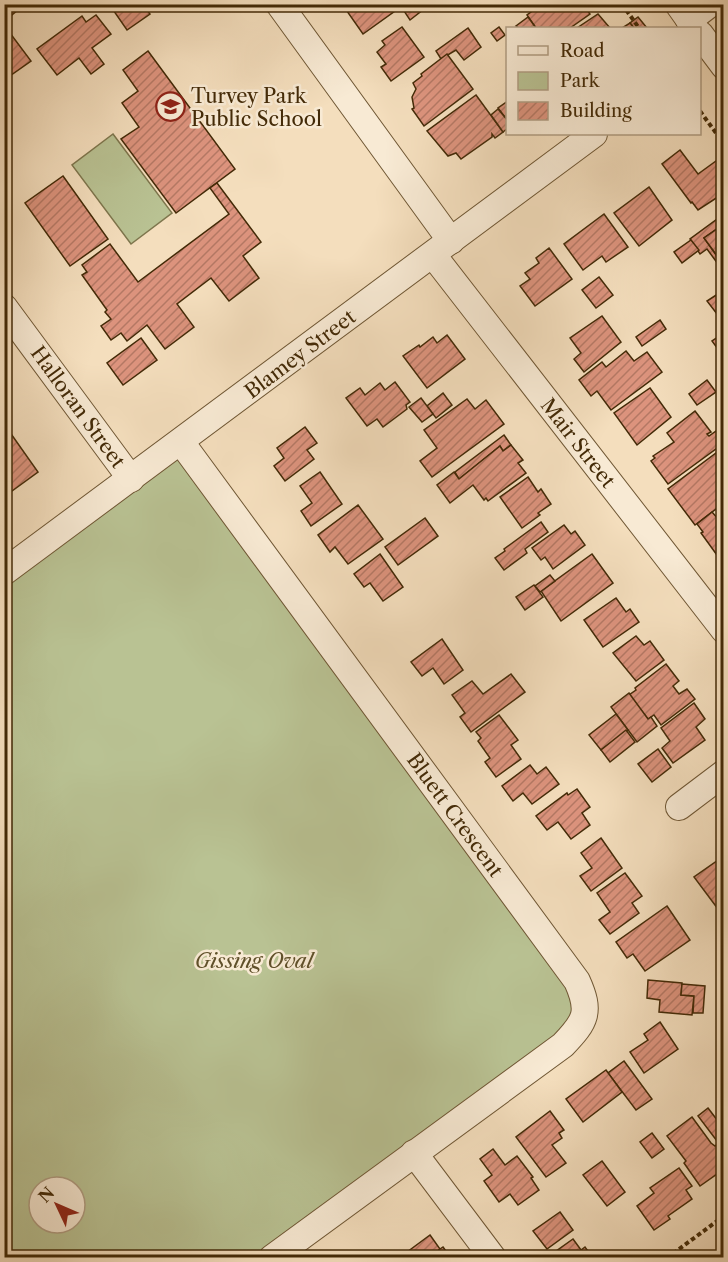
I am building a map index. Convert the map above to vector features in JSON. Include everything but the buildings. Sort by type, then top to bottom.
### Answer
[{"type":"street","name":"Mair Street","points":[[279,4],[442,248],[723,630]]},
{"type":"street","points":[[694,27],[710,4]]},
{"type":"street","points":[[701,36],[723,66]]},
{"type":"street","name":"Blamey Street","points":[[4,572],[593,135]]},
{"type":"street","name":"Halloran Street","points":[[4,307],[131,479]]},
{"type":"street","name":"Bluett Crescent","points":[[181,442],[577,981],[585,999],[584,1016],[578,1029],[563,1045],[414,1153],[284,1254]]},
{"type":"street","points":[[679,807],[723,773]]},
{"type":"street","points":[[414,1153],[493,1257]]},
{"type":"path","points":[[622,4],[638,27]]},
{"type":"path","points":[[701,114],[723,144]]},
{"type":"path","points":[[667,1257],[723,1216]]},
{"type":"green space","points":[[113,134],[172,213],[131,244],[72,165]]},
{"type":"green space","name":"Gissing Oval","points":[[181,442],[577,981],[584,1016],[272,1257],[5,1258],[5,572]]},
{"type":"place","name":"Turvey Park Public School","points":[[170,107]]}]
